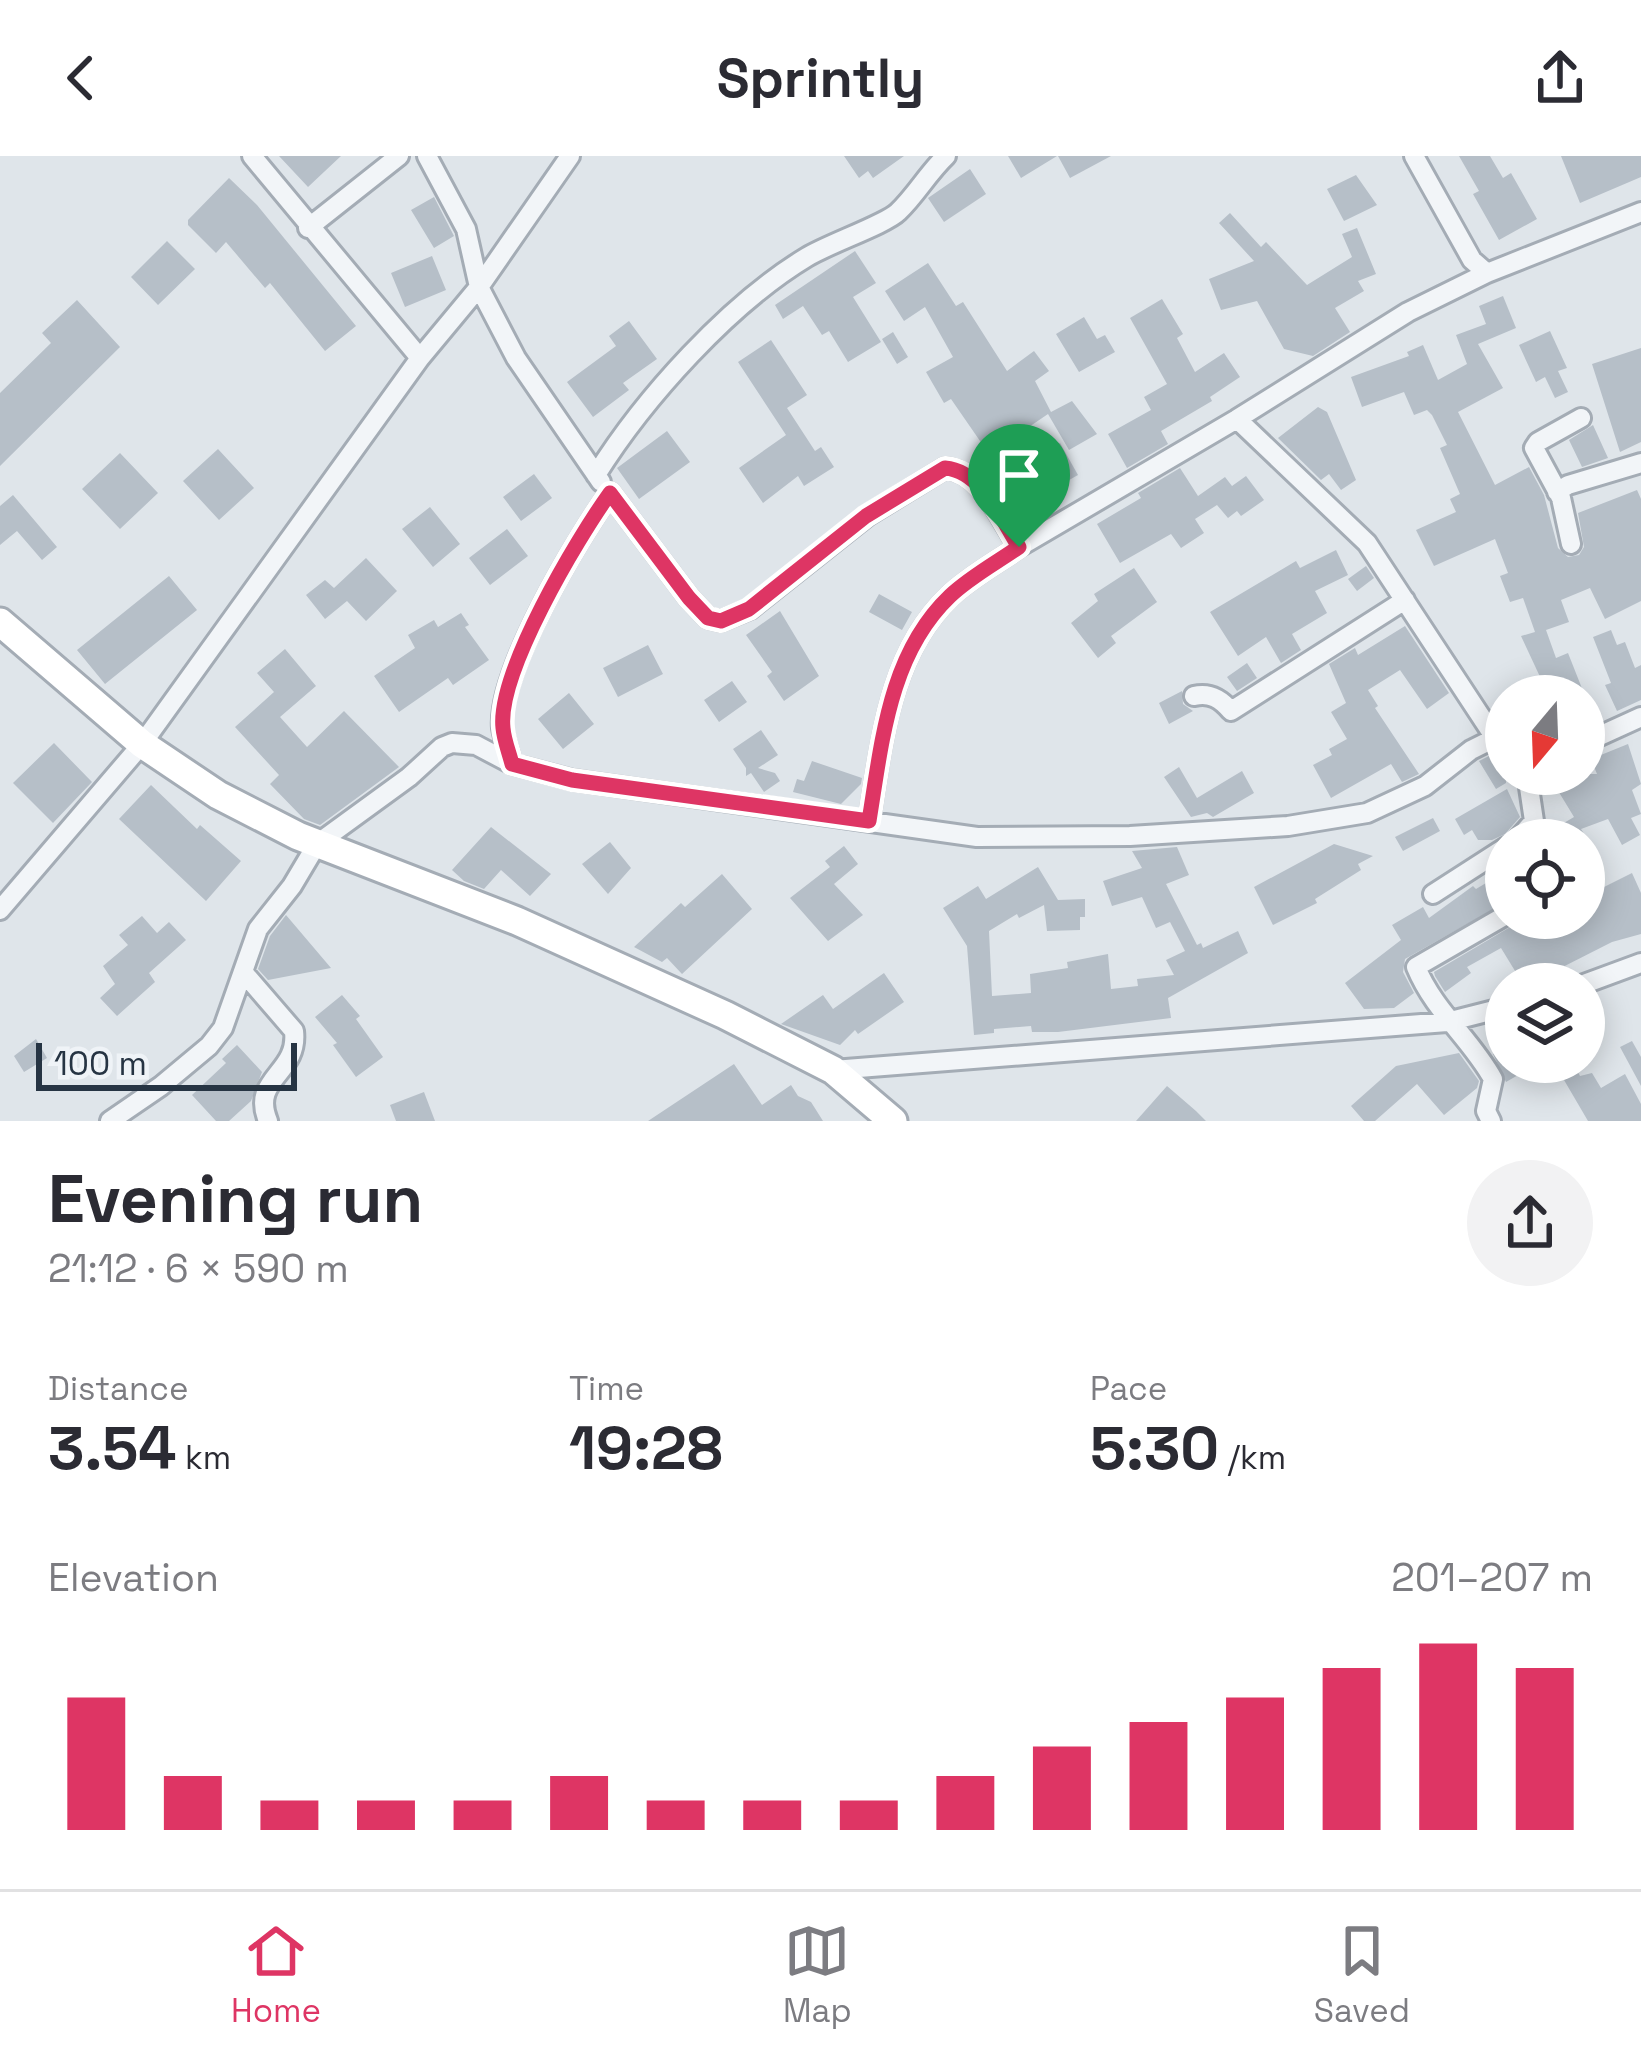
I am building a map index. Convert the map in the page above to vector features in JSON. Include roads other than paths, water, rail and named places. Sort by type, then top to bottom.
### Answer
[{"type":"street","points":[[252,156],[420,358]]},
{"type":"street","points":[[308,228],[399,156]]},
{"type":"street","points":[[427,156],[466,229],[479,287],[516,358],[596,476],[708,618],[721,621],[749,609],[866,516],[945,468],[966,472],[977,483],[1019,547]]},
{"type":"street","points":[[0,910],[142,744],[570,156]]},
{"type":"street","points":[[596,476],[672,374],[746,304],[804,258],[896,216],[946,156]]},
{"type":"street","points":[[1414,156],[1472,260],[1486,273]]},
{"type":"street","points":[[869,821],[891,700],[903,661],[923,625],[952,593],[1019,547],[1238,419],[1408,312],[1486,273],[1641,212]]},
{"type":"street","points":[[1571,544],[1558,492],[1534,448],[1581,418]]},
{"type":"street","points":[[1238,419],[1367,544],[1485,717]]},
{"type":"street","points":[[1558,492],[1641,463]]},
{"type":"street","points":[[512,764],[502,728],[508,689],[551,590],[610,493]]},
{"type":"street","points":[[1194,696],[1223,701],[1231,711],[1406,600]]},
{"type":"street","points":[[0,622],[142,744],[218,795],[317,844],[623,967],[833,1070],[893,1121]]},
{"type":"street","points":[[1605,733],[1641,717]]},
{"type":"street","points":[[110,1121],[161,1086],[224,1028],[259,929],[317,844],[452,743],[476,745],[512,764],[572,780],[977,837],[1130,836],[1288,826],[1367,813],[1394,803],[1448,771],[1471,750],[1485,746]]},
{"type":"street","points":[[1433,894],[1485,861]]},
{"type":"street","points":[[1485,927],[1418,964],[1417,971],[1448,1022],[1474,1049],[1492,1079],[1486,1111],[1491,1121]]},
{"type":"street","points":[[1605,976],[1641,963]]},
{"type":"street","points":[[244,973],[294,1031],[291,1059],[264,1092],[268,1121]]},
{"type":"street","points":[[833,1070],[1448,1022],[1485,1012]]}]
